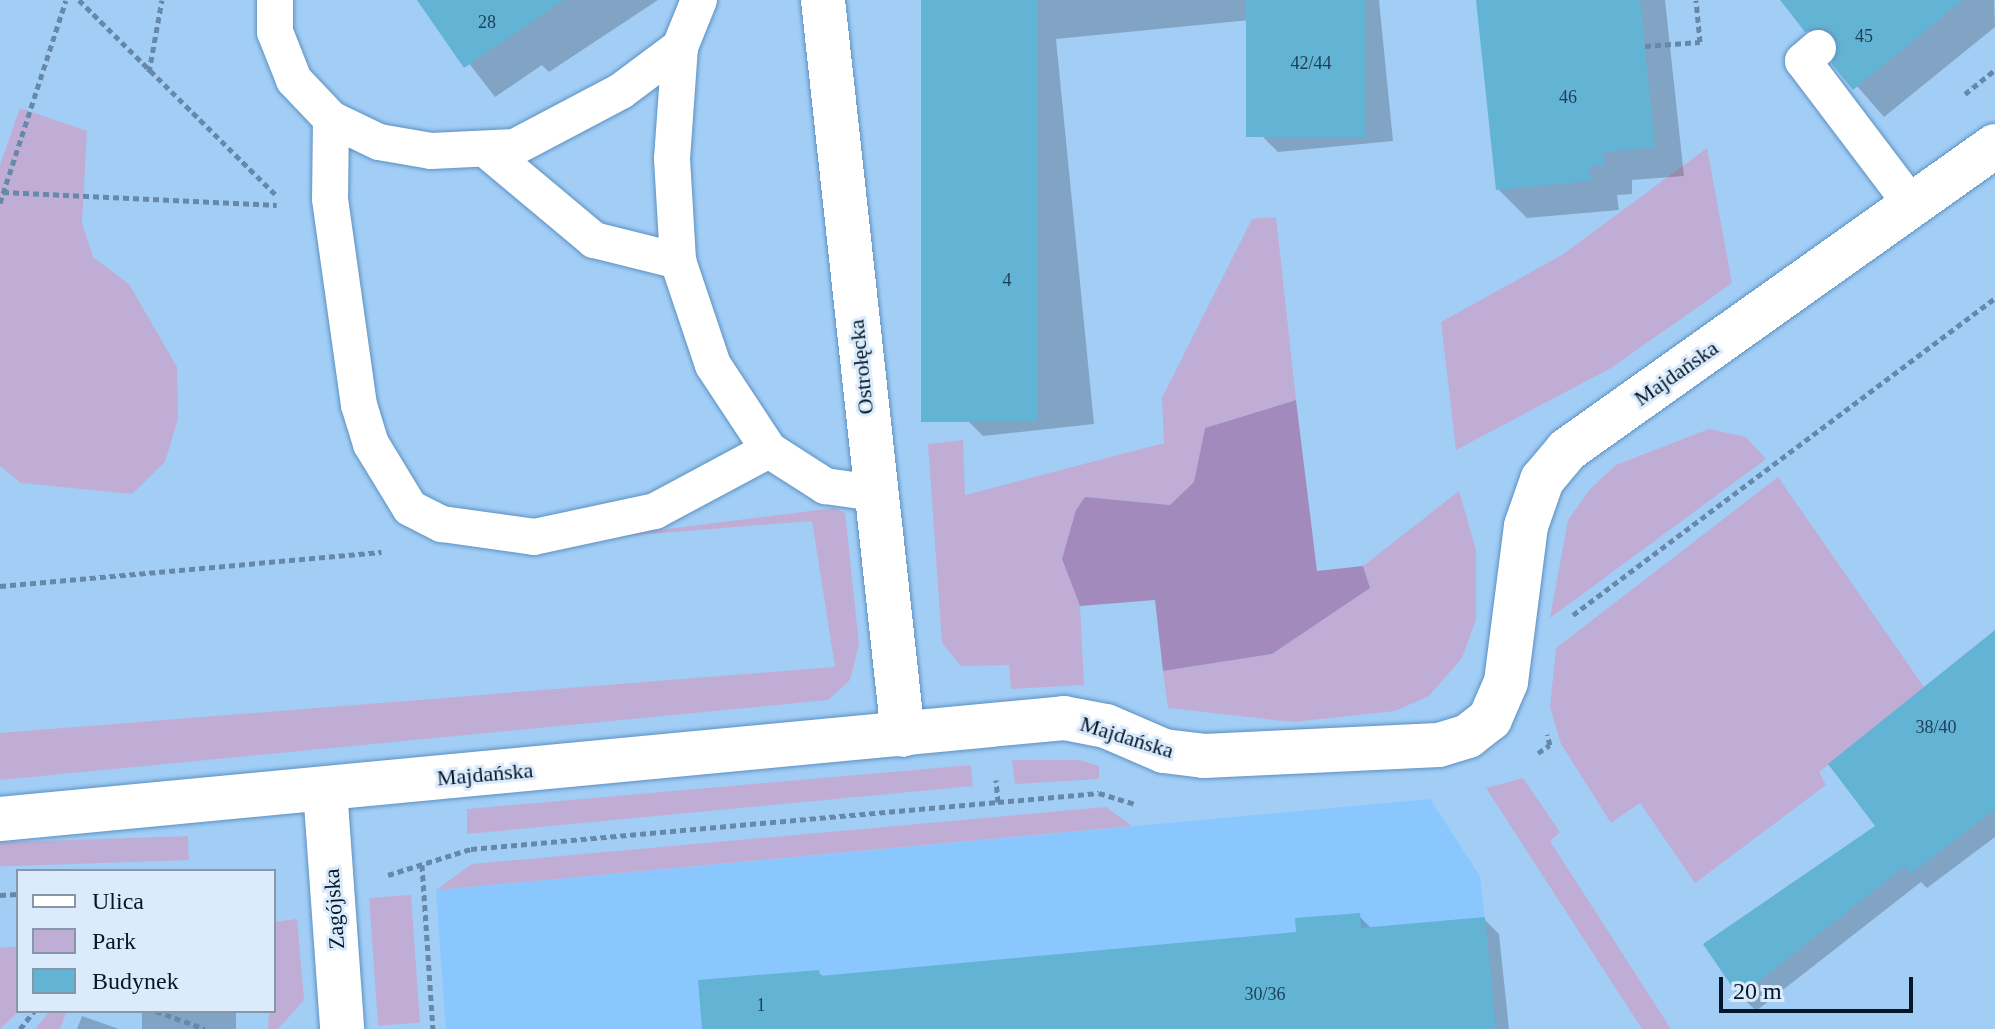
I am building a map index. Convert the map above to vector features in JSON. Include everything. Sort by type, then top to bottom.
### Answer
[{"type":"street","name":"Ostrołęcka","points":[[823,0],[903,735]]},
{"type":"street","name":"Majdańska","points":[[0,819],[1064,718],[1106,726],[1164,751],[1204,756],[1439,745],[1468,736],[1490,719],[1506,682],[1526,526],[1542,480],[1609,419],[1914,208],[1995,146]]},
{"type":"street","name":"Zagójska","points":[[325,789],[342,1029]]},
{"type":"lane","points":[[275,0],[275,32],[294,80],[331,119],[379,142],[490,153],[515,147],[621,91],[680,47]]},
{"type":"lane","points":[[699,0],[680,47],[672,159],[678,261],[713,365],[769,450],[825,486],[875,493]]},
{"type":"lane","points":[[1818,48],[1803,61],[1914,208]]},
{"type":"lane","points":[[331,119],[330,199],[359,405],[397,494],[442,524],[534,537],[655,511],[769,450]]},
{"type":"lane","points":[[490,153],[594,240],[678,261]]},
{"type":"path","points":[[0,203],[66,0]]},
{"type":"path","points":[[3,192],[286,205],[79,0]]},
{"type":"path","points":[[149,72],[162,0]]},
{"type":"path","points":[[1645,46],[1700,42],[1696,0]]},
{"type":"path","points":[[1951,106],[1995,70]]},
{"type":"path","points":[[0,586],[396,550],[442,524]]},
{"type":"path","points":[[333,885],[422,865],[471,849],[998,802],[991,725]]},
{"type":"path","points":[[422,865],[433,1029]]},
{"type":"path","points":[[20,1029],[32,1013]]},
{"type":"path","points":[[161,1013],[205,1029]]},
{"type":"shaded area","points":[[1296,400],[1317,571],[1363,566],[1370,588],[1272,654],[1163,671],[1155,600],[1080,606],[1062,559],[1076,510],[1085,497],[1170,505],[1194,482],[1205,428]]},
{"type":"shaded area","points":[[1430,799],[1480,876],[1496,1029],[446,1029],[436,890]]},
{"type":"green space","points":[[20,108],[87,131],[82,223],[93,257],[129,284],[177,367],[178,419],[165,462],[132,494],[21,483],[0,466],[0,165]]},
{"type":"green space","points":[[1707,148],[1732,283],[1611,368],[1456,450],[1441,322],[1562,255]]},
{"type":"green space","points":[[1276,217],[1296,400],[1205,428],[1194,483],[1170,505],[1085,497],[1062,559],[1080,606],[1084,685],[1011,689],[1009,665],[961,666],[942,643],[928,444],[963,440],[965,495],[1164,443],[1162,398],[1252,219]]},
{"type":"green space","points":[[1709,429],[1746,437],[1766,459],[1550,618],[1568,520],[1590,489],[1616,465]]},
{"type":"green space","points":[[1778,477],[1926,690],[1819,772],[1826,785],[1695,883],[1640,803],[1611,823],[1561,744],[1550,707],[1556,648]]},
{"type":"green space","points":[[1459,491],[1476,550],[1476,620],[1462,658],[1429,696],[1395,711],[1293,722],[1168,708],[1163,671],[1272,654],[1369,588],[1363,566]]},
{"type":"green space","points":[[834,508],[845,513],[859,644],[850,680],[828,700],[0,780],[0,733],[835,667],[812,521],[588,539]]},
{"type":"green space","points":[[1012,760],[1080,760],[1099,766],[1099,779],[1015,784]]},
{"type":"green space","points":[[971,765],[973,786],[467,834],[467,809]]},
{"type":"green space","points":[[1523,778],[1560,832],[1550,841],[1671,1029],[1642,1029],[1486,788]]},
{"type":"green space","points":[[1106,807],[1132,826],[436,890],[472,864]]},
{"type":"green space","points":[[188,836],[189,860],[0,867],[0,843]]},
{"type":"green space","points":[[411,895],[420,1023],[378,1026],[369,898]]},
{"type":"green space","points":[[297,919],[304,1000],[278,1029],[268,1029],[269,1013],[276,1013],[276,922]]},
{"type":"green space","points":[[16,946],[17,1013],[0,1029],[0,948]]},
{"type":"green space","points":[[48,1013],[66,1013],[60,1029],[35,1029]]},
{"type":"building","points":[[417,0],[564,0],[464,68]]},
{"type":"building","points":[[921,0],[1038,0],[1038,422],[921,422]]},
{"type":"building","points":[[1246,0],[1365,0],[1365,137],[1246,137]]},
{"type":"building","points":[[1476,0],[1640,0],[1655,147],[1604,152],[1604,165],[1589,167],[1591,181],[1496,190]]},
{"type":"building","points":[[1780,0],[1963,0],[1853,90],[1832,64],[1834,35],[1824,28],[1805,32]]},
{"type":"building","points":[[1995,630],[1995,810],[1910,874],[1905,866],[1739,997],[1703,944],[1875,826],[1828,764]]},
{"type":"building","points":[[1360,913],[1361,928],[1485,917],[1496,1029],[702,1029],[698,980],[819,970],[820,976],[1296,932],[1295,918]]}]
